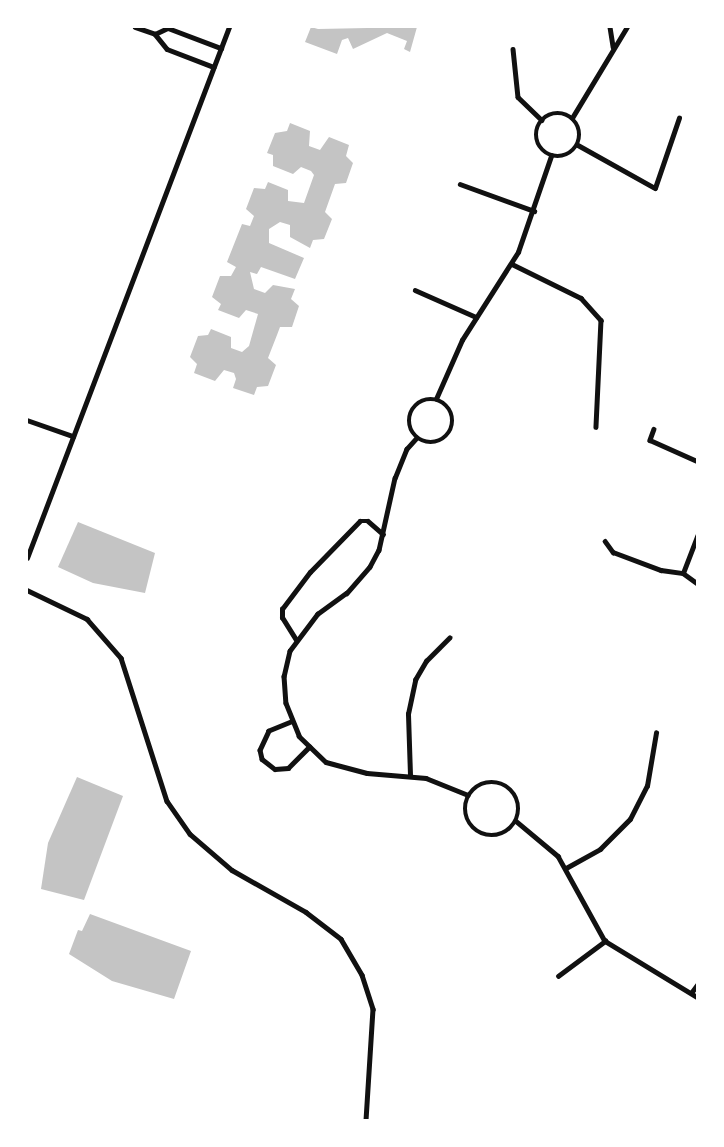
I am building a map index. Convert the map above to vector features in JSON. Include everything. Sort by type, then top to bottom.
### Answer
[{"type":"street","points":[[135,27],[155,34],[167,49],[214,67]]},
{"type":"street","points":[[155,34],[168,27],[221,48]]},
{"type":"street","points":[[27,558],[229,27]]},
{"type":"street","points":[[610,27],[613,47]]},
{"type":"street","points":[[572,118],[627,27]]},
{"type":"street","points":[[513,49],[518,97],[542,120]]},
{"type":"street","points":[[542,120],[559,112],[572,118],[580,130],[578,146],[566,155],[550,156]]},
{"type":"street","points":[[578,146],[655,188],[679,118]]},
{"type":"street","points":[[542,120],[537,140],[550,156]]},
{"type":"street","points":[[436,399],[476,317],[512,264],[534,212],[550,156]]},
{"type":"street","points":[[460,184],[534,212]]},
{"type":"street","points":[[512,264],[581,297],[601,320],[596,427]]},
{"type":"street","points":[[415,290],[476,317]]},
{"type":"street","points":[[436,399],[452,414],[452,429],[435,442],[417,438],[409,423],[412,409],[422,400],[436,399]]},
{"type":"street","points":[[27,420],[73,436]]},
{"type":"street","points":[[654,429],[650,440],[697,461]]},
{"type":"street","points":[[417,438],[407,449],[395,478],[383,534],[364,576],[318,614],[296,640],[284,676],[291,722],[299,736],[326,762],[346,769],[410,775],[468,795]]},
{"type":"street","points":[[296,640],[282,618],[282,609],[310,572],[360,521],[368,521],[383,534]]},
{"type":"street","points":[[683,573],[697,536]]},
{"type":"street","points":[[605,541],[613,552],[661,570],[683,573],[697,583]]},
{"type":"street","points":[[691,553],[697,555]]},
{"type":"street","points":[[27,590],[87,619],[121,658],[167,801],[190,834],[232,870],[306,912],[341,939],[362,975],[373,1008],[366,1120]]},
{"type":"street","points":[[410,775],[408,714],[415,680],[426,661],[449,638]]},
{"type":"street","points":[[291,722],[269,731],[260,750],[262,759],[275,769],[288,768],[309,747]]},
{"type":"street","points":[[566,868],[600,849],[630,819],[647,786],[656,733]]},
{"type":"street","points":[[481,784],[506,785],[517,797],[516,821],[500,834],[482,834],[468,822],[468,795],[481,784]]},
{"type":"street","points":[[516,821],[549,845],[566,868],[604,941],[697,997]]},
{"type":"street","points":[[558,976],[604,941]]},
{"type":"street","points":[[691,993],[697,985]]},
{"type":"building","points":[[311,27],[318,29],[417,27],[410,52],[404,49],[407,41],[387,33],[353,49],[348,38],[342,40],[337,54],[305,42]]},
{"type":"building","points":[[290,123],[310,131],[309,146],[320,150],[329,137],[349,145],[346,156],[353,163],[346,183],[335,184],[325,212],[332,219],[324,239],[313,240],[310,248],[290,237],[290,225],[280,222],[269,229],[269,243],[304,258],[295,279],[261,267],[257,274],[250,272],[254,289],[265,293],[273,285],[295,289],[291,299],[299,306],[292,327],[280,327],[268,358],[276,365],[268,386],[257,387],[254,395],[233,388],[236,379],[234,373],[224,370],[215,381],[194,373],[197,364],[190,357],[198,336],[208,335],[211,329],[231,337],[231,348],[242,352],[249,346],[258,314],[246,310],[239,318],[218,310],[221,304],[212,297],[220,276],[231,276],[236,267],[227,262],[242,224],[250,226],[254,216],[246,209],[254,188],[265,189],[268,182],[288,190],[288,201],[304,203],[314,175],[311,171],[301,167],[293,174],[273,166],[273,155],[267,153],[275,133],[287,131]]},
{"type":"building","points":[[78,522],[155,553],[145,593],[93,583],[58,567]]},
{"type":"building","points":[[77,777],[123,796],[84,900],[41,889],[48,843]]},
{"type":"building","points":[[90,914],[191,951],[174,999],[112,981],[69,954],[78,930],[82,931]]}]
